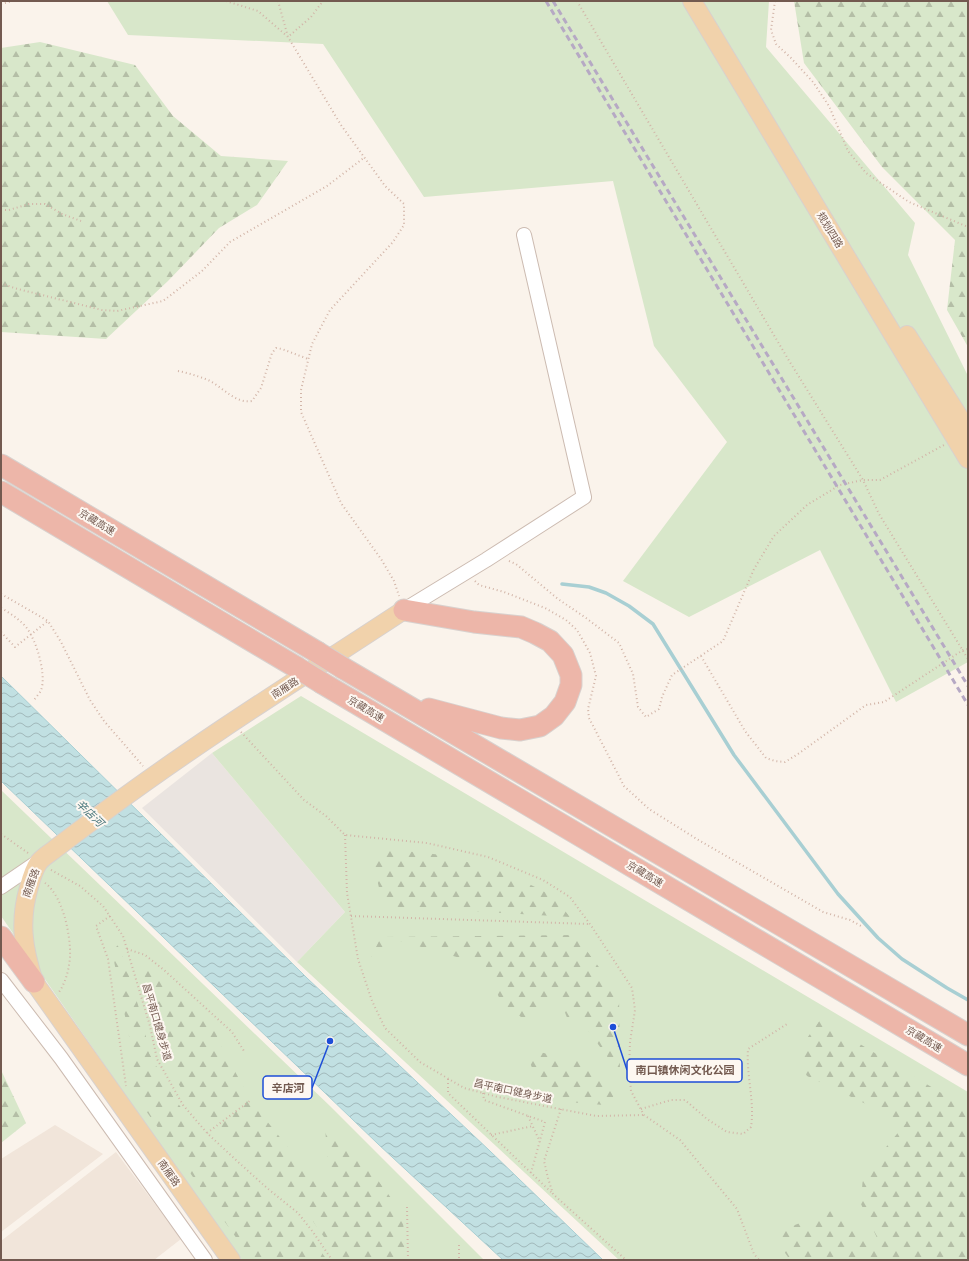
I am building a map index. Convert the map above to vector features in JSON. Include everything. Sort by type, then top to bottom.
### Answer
[{"type":"highway","name":"京藏高速","points":[[1,465],[398,700]]},
{"type":"highway","name":"京藏高速","points":[[1,492],[968,1065]]},
{"type":"highway","points":[[398,700],[501,728],[520,730],[540,726],[554,716],[565,702],[571,675],[563,655],[550,641],[521,627],[474,622],[404,610]]},
{"type":"highway","points":[[398,700],[968,1035]]},
{"type":"highway","points":[[1,937],[34,982]]},
{"type":"main road","name":"规划四路","points":[[692,1],[962,435]]},
{"type":"main road","name":"规划四路","points":[[706,1],[910,340],[962,435],[968,459]]},
{"type":"main road","name":"南雁路","points":[[231,1260],[34,982],[28,964],[22,926],[24,905],[36,867],[64,841],[135,789],[232,722],[404,610]]},
{"type":"street","points":[[404,610],[494,555],[584,497],[524,235]]},
{"type":"street","points":[[1,888],[36,867]]},
{"type":"street","points":[[1,980],[61,1058],[204,1260]]},
{"type":"path","points":[[1,4],[13,1]]},
{"type":"path","points":[[226,1],[258,11],[288,37]]},
{"type":"path","points":[[278,1],[288,37],[341,125],[385,186],[404,204],[404,225],[393,242],[330,310],[312,344],[300,390],[300,412],[341,503],[381,559],[394,581],[404,610]]},
{"type":"path","points":[[288,37],[311,17],[323,1]]},
{"type":"path","points":[[577,1],[784,352],[863,480],[879,514],[968,659]]},
{"type":"path","points":[[775,1],[771,30],[776,44],[792,58],[813,82],[829,106],[848,152],[866,173],[909,202],[968,227]]},
{"type":"path","points":[[1,283],[14,288],[102,310],[117,311],[163,301],[202,271],[230,242],[327,186],[364,157]]},
{"type":"path","points":[[1,210],[9,210],[29,204],[45,204],[62,214],[81,221]]},
{"type":"path","points":[[178,371],[196,375],[209,381],[233,397],[244,402],[252,400],[261,388],[272,353],[276,348],[308,359]]},
{"type":"path","points":[[494,555],[516,564],[558,599],[619,643],[633,674],[638,707],[646,717],[659,710],[662,697],[672,675],[723,642],[754,569],[774,536],[807,505],[840,485],[863,480],[880,480],[962,435]]},
{"type":"path","points":[[465,573],[479,585],[504,592],[545,608],[566,620],[577,630],[590,652],[596,676],[588,710],[589,718],[624,786],[639,800],[650,809],[700,841],[823,912],[850,920],[861,926]]},
{"type":"path","points":[[1,594],[48,621],[64,648],[90,700],[104,722],[153,777]]},
{"type":"path","points":[[1,608],[16,617],[27,628],[35,644],[43,677],[41,690],[34,700]]},
{"type":"path","points":[[1,632],[15,647],[31,636],[48,621]]},
{"type":"path","points":[[701,656],[745,731],[766,758],[785,762],[866,705],[884,702],[968,648]]},
{"type":"path","points":[[232,722],[304,800],[326,816],[345,835],[427,843],[488,857],[543,880],[570,896],[632,988],[634,1010],[630,1042],[629,1068],[631,1090],[644,1115],[680,1140],[737,1209],[754,1254],[759,1260]]},
{"type":"path","name":"昌平南口健身步道","points":[[1,834],[36,867],[57,874],[80,886],[103,906],[123,936],[150,1026],[157,1059],[183,1106],[207,1133],[262,1184],[298,1213],[332,1260]]},
{"type":"path","name":"昌平南口健身步道","points":[[345,835],[347,893],[358,959],[372,1001],[385,1028],[420,1062],[464,1088],[484,1093],[596,1116],[644,1115]]},
{"type":"path","points":[[36,867],[51,887],[60,904],[69,943],[70,957],[64,984],[50,1005]]},
{"type":"path","points":[[110,916],[96,926],[108,959],[126,1093]]},
{"type":"path","points":[[351,916],[590,924]]},
{"type":"path","points":[[127,949],[145,955],[164,970],[232,1032],[244,1051]]},
{"type":"path","points":[[641,1109],[671,1100],[685,1100],[707,1119],[727,1132],[743,1134],[751,1127],[753,1117],[747,1059],[748,1049],[787,1024]]},
{"type":"path","points":[[448,1079],[448,1093],[553,1194],[626,1260]]},
{"type":"path","points":[[484,1093],[484,1100],[545,1122],[531,1173]]},
{"type":"path","points":[[207,1133],[251,1100]]},
{"type":"path","name":"昌平南口健身步道","points":[[553,1194],[544,1161],[561,1109]]},
{"type":"path","points":[[528,1116],[540,1142]]},
{"type":"path","points":[[491,1134],[533,1126]]},
{"type":"path","points":[[407,1207],[408,1260]]},
{"type":"path","points":[[459,1245],[459,1260]]},
{"type":"shaded area","points":[[212,753],[345,912],[297,962],[142,808]]},
{"type":"shaded area","points":[[55,1125],[103,1154],[1,1232],[1,1159]]},
{"type":"shaded area","points":[[116,1152],[181,1239],[154,1260],[1,1260],[1,1241]]},
{"type":"green space","points":[[107,1],[769,1],[766,47],[915,223],[908,255],[968,376],[968,662],[896,702],[820,550],[689,617],[623,581],[727,442],[654,346],[613,181],[424,197],[323,44],[128,35]]},
{"type":"green space","points":[[794,1],[968,1],[968,347],[947,310],[955,240],[882,167],[804,63]]},
{"type":"green space","points":[[40,42],[135,65],[173,116],[221,156],[288,161],[257,205],[219,228],[168,281],[106,339],[1,332],[1,48]]},
{"type":"green space","points":[[301,696],[968,1092],[968,1260],[619,1260],[297,962],[345,912],[212,753]]},
{"type":"green space","points":[[1,790],[330,1106],[484,1260],[242,1260],[1,916]]},
{"type":"green space","points":[[370,847],[442,855],[507,873],[553,896],[570,917],[383,906]]},
{"type":"green space","points":[[575,935],[619,994],[620,1074],[570,1006],[572,1030],[556,990],[529,1023],[501,1002],[485,965],[400,941],[370,959],[381,937]]},
{"type":"green space","points":[[119,944],[143,1021],[149,1053],[174,1098],[196,1128],[298,1219],[327,1260],[252,1260],[134,1094],[128,1060],[133,1056],[112,951]]},
{"type":"green space","points":[[139,961],[150,966],[209,1016],[222,1048],[253,1104],[330,1199],[325,1126],[357,1152],[394,1202],[403,1217],[405,1260],[340,1260],[303,1207],[256,1169],[219,1135],[189,1102],[162,1055],[157,1012]]},
{"type":"green space","points":[[820,1020],[968,1109],[968,1260],[790,1260],[772,1234],[838,1208],[887,1259],[861,1204],[863,1175],[906,1123],[807,1076],[795,1055]]},
{"type":"green space","points":[[525,1049],[586,1062],[610,1085],[616,1106],[544,1100]]},
{"type":"green space","points":[[1,1070],[26,1123],[1,1143]]},
{"type":"water","points":[[1,676],[307,978],[603,1260],[503,1260],[378,1144],[1,781]]},
{"type":"waterway","points":[[562,584],[589,587],[606,593],[629,606],[653,624],[734,755],[838,894],[878,938],[902,959],[968,1000]]},
{"type":"railway","points":[[546,1],[968,705]]},
{"type":"railway","points":[[553,1],[968,686]]},
{"type":"place","name":"南口镇休闲文化公园","points":[[613,1027]]},
{"type":"place","name":"辛店河","points":[[330,1041]]}]
